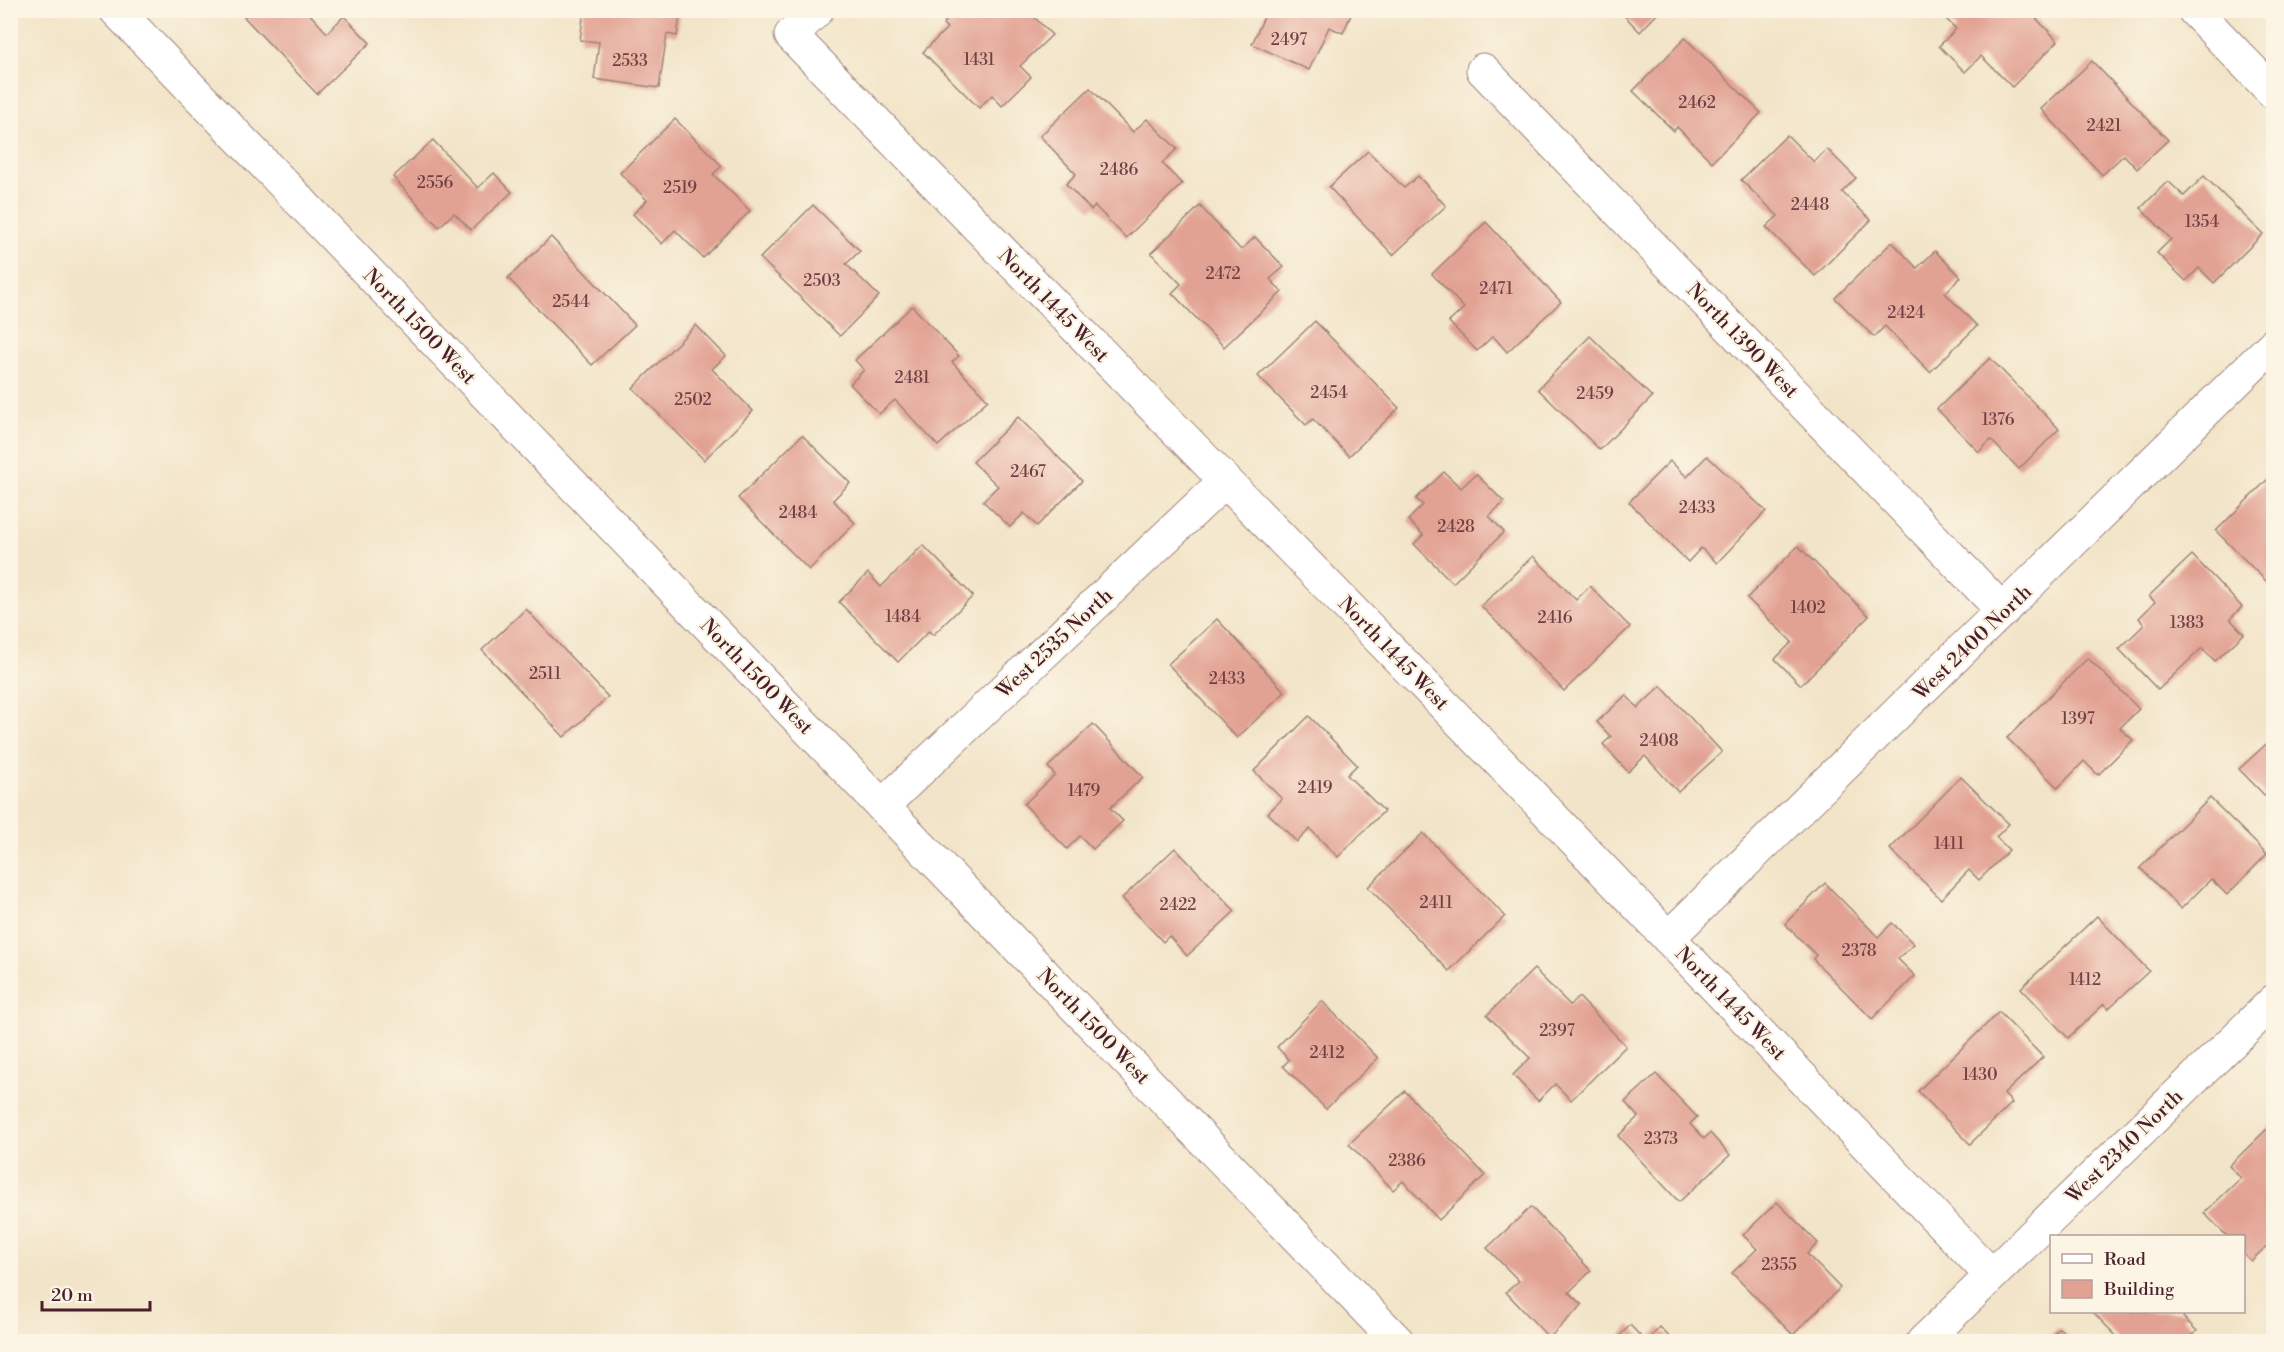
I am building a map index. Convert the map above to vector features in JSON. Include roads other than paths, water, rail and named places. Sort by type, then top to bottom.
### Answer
[{"type":"street","name":"North 1445 West","points":[[817,10],[791,35],[1226,481],[1991,1275]]},
{"type":"street","points":[[2194,10],[2274,93]]},
{"type":"street","name":"North 1500 West","points":[[128,14],[882,806],[1398,1341]]},
{"type":"street","name":"North 1390 West","points":[[1483,70],[2003,611]]},
{"type":"street","name":"West 2400 North","points":[[1668,938],[2274,344]]},
{"type":"street","name":"West 2535 North","points":[[882,806],[1226,481]]},
{"type":"street","name":"West 2340 North","points":[[1923,1341],[2274,1001]]}]
